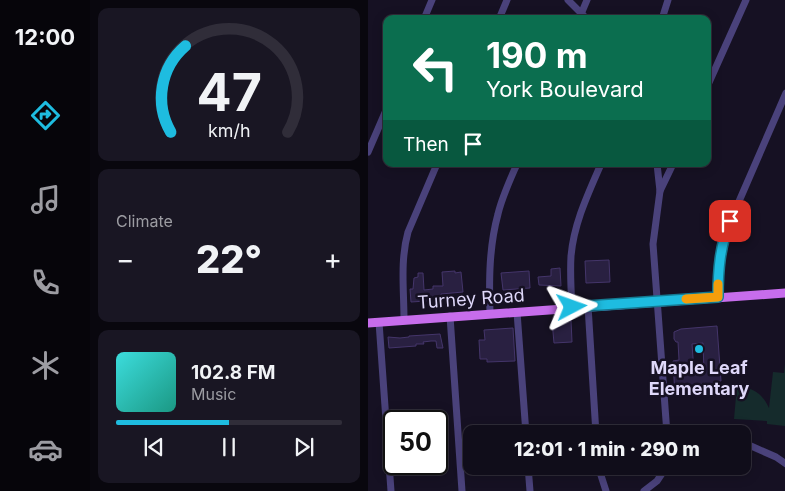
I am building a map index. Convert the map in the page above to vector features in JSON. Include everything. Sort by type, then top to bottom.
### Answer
[{"type":"main road","name":"Turney Road","points":[[368,323],[786,293]]},
{"type":"street","points":[[426,15],[432,0]]},
{"type":"street","points":[[501,15],[507,0]]},
{"type":"street","points":[[568,0],[579,15]]},
{"type":"street","points":[[580,15],[587,0]]},
{"type":"street","points":[[663,15],[668,0]]},
{"type":"street","points":[[711,79],[746,0]]},
{"type":"street","points":[[718,297],[719,260],[727,229],[786,93]]},
{"type":"street","points":[[368,152],[383,117]]},
{"type":"street","points":[[404,320],[402,284],[405,242],[436,167]]},
{"type":"street","points":[[490,313],[490,260],[493,233],[504,194],[516,167]]},
{"type":"street","points":[[572,307],[571,255],[580,212],[600,167]]},
{"type":"street","points":[[657,167],[660,191],[653,244],[666,425]]},
{"type":"street","points":[[660,191],[672,167]]},
{"type":"street","points":[[588,306],[595,425]]},
{"type":"street","points":[[517,312],[525,425]]},
{"type":"street","points":[[450,316],[462,491]]},
{"type":"street","points":[[379,322],[391,491]]},
{"type":"street","points":[[751,446],[776,457],[786,464]]},
{"type":"street","points":[[529,475],[530,491]]},
{"type":"street","points":[[601,475],[606,491]]},
{"type":"street","points":[[644,491],[657,481],[661,475]]},
{"type":"green space","points":[[785,364],[785,426],[767,424],[767,421],[734,419],[737,385],[757,392],[769,408],[773,372],[784,373]]},
{"type":"building","points":[[609,260],[610,282],[586,283],[585,261]]},
{"type":"building","points":[[560,268],[561,286],[539,285],[538,277],[551,276],[551,269]]},
{"type":"building","points":[[455,271],[455,273],[461,272],[463,292],[441,294],[441,300],[411,302],[410,289],[413,289],[414,278],[418,277],[418,273],[423,273],[424,290],[433,289],[433,286],[443,286],[442,272]]},
{"type":"building","points":[[529,271],[530,288],[503,290],[501,273]]},
{"type":"building","points":[[564,319],[564,321],[571,320],[572,342],[554,343],[552,321]]},
{"type":"building","points":[[717,326],[721,381],[717,381],[717,384],[705,385],[705,383],[687,388],[688,394],[675,395],[673,361],[679,360],[678,342],[674,339],[674,332],[681,329]],"holes":[[[703,343],[704,371],[694,372],[692,344]]]},
{"type":"building","points":[[513,328],[515,361],[487,362],[487,359],[480,359],[479,340],[485,340],[484,330]]},
{"type":"building","points":[[440,334],[443,348],[437,348],[436,341],[431,341],[423,342],[424,344],[416,344],[416,346],[389,348],[388,337],[400,338]]},
{"type":"slow traffic","points":[[686,299],[718,297],[718,284]]},
{"type":"place","name":"Maple Leaf Elementary","points":[[699,349]]},
{"type":"route","points":[[572,307],[718,297],[719,260],[730,221]]}]
